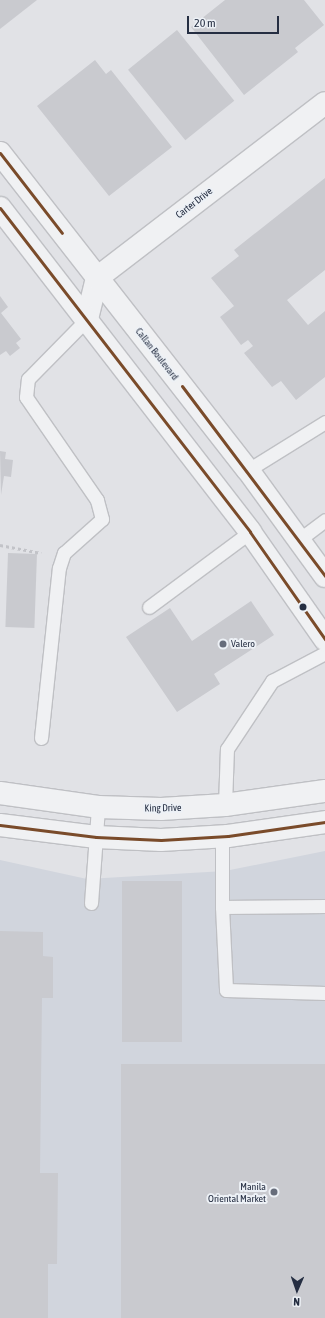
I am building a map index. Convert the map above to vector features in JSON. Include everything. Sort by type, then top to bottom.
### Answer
[{"type":"street","name":"Carter Drive","points":[[97,278],[325,103]]},
{"type":"street","name":"Callan Boulevard","points":[[0,153],[248,470],[300,539],[325,576]]},
{"type":"street","points":[[0,208],[250,532],[325,639]]},
{"type":"street","points":[[87,319],[97,278]]},
{"type":"street","name":"King Drive","points":[[0,793],[98,806],[161,809],[225,805],[325,791]]},
{"type":"street","points":[[0,825],[96,837],[161,840],[222,836],[325,822]]},
{"type":"lane","points":[[41,738],[61,559],[64,552],[102,519],[96,500],[26,397],[28,379],[87,319]]},
{"type":"lane","points":[[248,470],[325,422]]},
{"type":"lane","points":[[300,539],[325,520]]},
{"type":"lane","points":[[149,607],[250,532]]},
{"type":"lane","points":[[225,805],[227,750],[268,687],[272,681],[325,653]]},
{"type":"lane","points":[[91,903],[98,806]]},
{"type":"lane","points":[[222,836],[222,907],[226,990],[325,993]]},
{"type":"lane","points":[[222,907],[325,906]]},
{"type":"path","points":[[0,545],[61,559]]},
{"type":"shaded area","points":[[325,851],[325,1318],[0,1318],[0,860],[87,879],[225,871]]},
{"type":"building","points":[[0,0],[37,0],[0,29]]},
{"type":"building","points":[[225,0],[304,0],[324,25],[295,48],[298,52],[244,95],[191,27]]},
{"type":"building","points":[[177,30],[234,101],[185,140],[128,70]]},
{"type":"building","points":[[95,60],[106,74],[111,70],[172,147],[109,196],[37,106]]},
{"type":"building","points":[[325,178],[325,270],[287,300],[308,325],[325,311],[325,377],[296,400],[281,381],[272,387],[244,353],[253,346],[248,340],[241,345],[220,317],[234,306],[211,278],[239,256],[234,250]]},
{"type":"building","points":[[0,296],[8,307],[1,313],[21,339],[16,343],[20,348],[10,356],[6,351],[0,355]]},
{"type":"building","points":[[0,451],[6,452],[5,459],[13,460],[11,477],[4,476],[1,495]]},
{"type":"building","points":[[8,553],[37,554],[34,628],[5,627]]},
{"type":"building","points":[[251,601],[274,635],[214,674],[220,684],[177,712],[126,637],[170,608],[192,641]]},
{"type":"building","points":[[122,881],[182,881],[182,1042],[122,1042]]},
{"type":"building","points":[[0,931],[43,932],[43,956],[53,957],[53,998],[42,998],[40,1173],[58,1173],[57,1264],[48,1264],[48,1318],[0,1318]]},
{"type":"building","points":[[121,1064],[325,1064],[325,1318],[121,1318]]},
{"type":"transit line","points":[[0,153],[62,233]]},
{"type":"transit line","points":[[0,208],[250,532],[325,639]]},
{"type":"transit line","points":[[182,386],[325,576]]},
{"type":"transit line","points":[[0,825],[96,837],[161,840],[228,836],[325,822]]},
{"type":"place","name":"Valero","points":[[223,644]]},
{"type":"place","name":"Manila Oriental Market","points":[[274,1192]]}]
